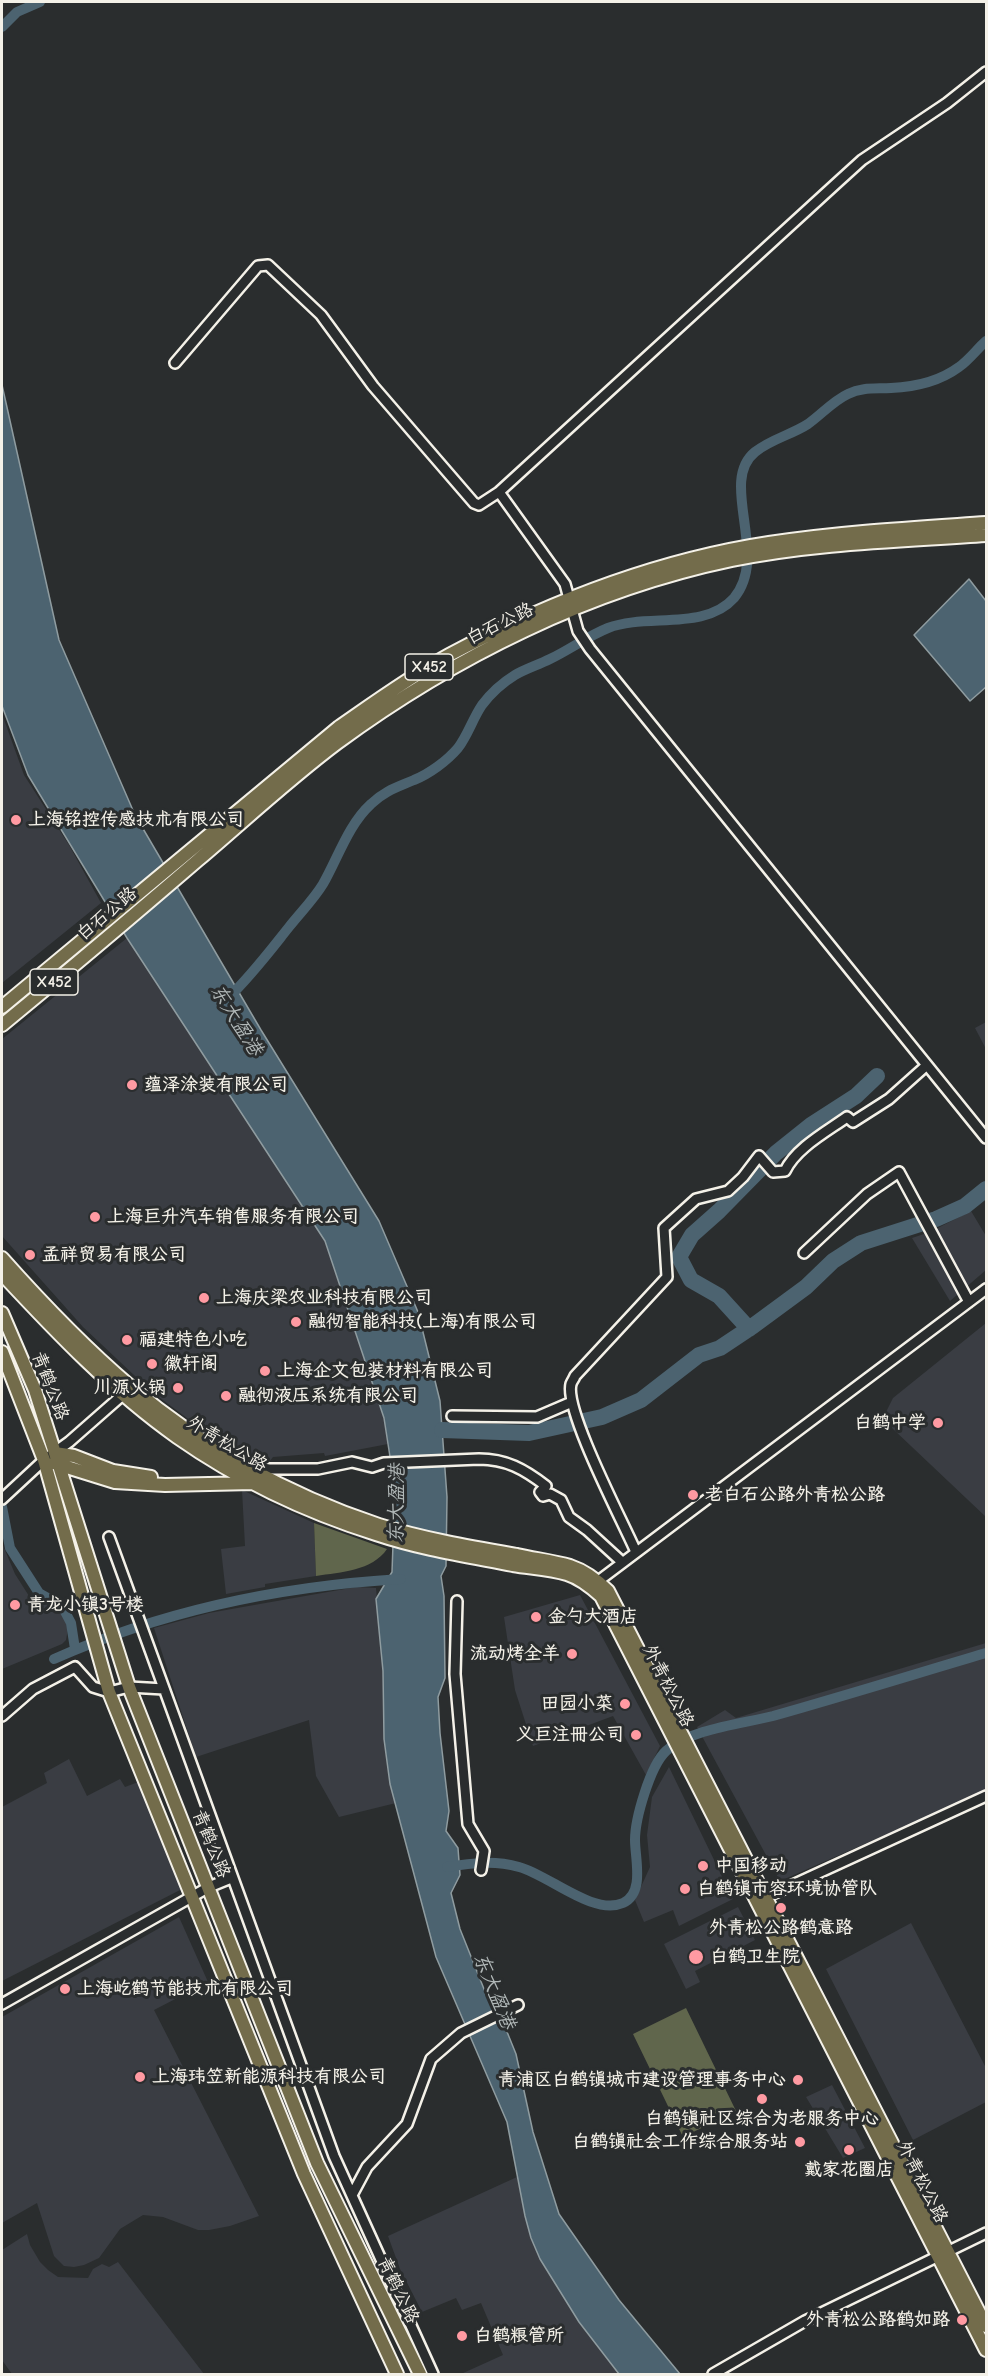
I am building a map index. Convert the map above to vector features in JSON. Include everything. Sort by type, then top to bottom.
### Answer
[{"type":"main road","name":"白石公路","points":[[770,549],[810,538],[987,523]]},
{"type":"main road","name":"白石公路","points":[[2,1025],[106,940],[300,758],[393,689],[448,656],[654,570],[770,549],[987,535]]},
{"type":"main road","name":"白石公路","points":[[2,1007],[98,929],[177,871]]},
{"type":"main road","name":"外青松公路","points":[[2,1258],[127,1391]]},
{"type":"main road","name":"外青松公路","points":[[2,1274],[72,1347],[127,1391],[177,1437],[258,1479],[299,1505],[378,1529],[465,1551],[570,1566],[616,1603],[682,1742],[944,2254],[987,2350]]},
{"type":"main road","name":"青鹤公路","points":[[2,1313],[35,1390],[53,1459],[87,1619],[109,1692],[304,2174],[397,2374]]},
{"type":"main road","name":"青鹤公路","points":[[2,1352],[53,1459],[129,1687],[317,2163],[420,2374]]},
{"type":"main road","points":[[53,1459],[74,1456],[113,1471],[156,1478],[241,1470]]},
{"type":"main road","points":[[53,1459],[115,1482],[165,1485],[258,1479]]},
{"type":"main road","name":"外青松公路","points":[[944,2254],[987,2326]]},
{"type":"street","points":[[175,363],[258,267],[263,265],[273,267],[321,315],[374,386],[479,506],[499,492],[862,160],[947,103],[987,72]]},
{"type":"street","points":[[499,492],[565,584],[578,631],[590,650],[987,1138]]},
{"type":"street","points":[[636,1551],[583,1433],[570,1385],[575,1376],[667,1277],[664,1228],[696,1199],[728,1191],[743,1177],[759,1156],[773,1172],[785,1171],[790,1160],[817,1139],[847,1118],[853,1122],[865,1116],[927,1065]]},
{"type":"street","points":[[804,1253],[867,1194],[898,1172],[969,1302]]},
{"type":"street","points":[[594,1583],[987,1289]]},
{"type":"street","points":[[3,1497],[53,1459],[127,1391]]},
{"type":"street","points":[[452,1416],[537,1417],[574,1406]]},
{"type":"street","points":[[241,1470],[318,1469],[352,1461],[372,1467],[384,1463],[495,1459],[527,1471],[546,1486],[541,1494],[543,1496],[550,1494],[561,1500],[569,1517],[622,1562]]},
{"type":"street","points":[[109,1537],[231,1878],[334,2156],[433,2374]]},
{"type":"street","points":[[457,1601],[455,1674],[466,1805],[471,1832],[484,1851],[481,1870]]},
{"type":"street","points":[[2,1716],[33,1689],[75,1667],[93,1688],[109,1692],[129,1687],[164,1689]]},
{"type":"street","points":[[762,1899],[987,1796]]},
{"type":"street","points":[[2,2004],[209,1887],[231,1878]]},
{"type":"street","points":[[352,2195],[367,2167],[407,2124],[431,2059],[461,2033],[518,2005]]},
{"type":"street","points":[[713,2374],[805,2321],[987,2233]]},
{"type":"shaded area","points":[[2,714],[24,775],[69,845],[101,903],[2,983]]},
{"type":"shaded area","points":[[127,938],[325,1241],[384,1417],[388,1444],[325,1456],[324,1453],[273,1457],[269,1462],[254,1459],[191,1421],[152,1392],[83,1327],[2,1236],[2,1039]]},
{"type":"shaded area","points":[[986,1022],[986,1049],[975,1028]]},
{"type":"shaded area","points":[[971,1211],[986,1236],[986,1270],[950,1301],[912,1238],[930,1232]]},
{"type":"shaded area","name":"白鹤中学","points":[[986,1323],[986,1517],[893,1429],[884,1416],[893,1398]]},
{"type":"shaded area","points":[[242,1490],[314,1523],[316,1576],[265,1584],[265,1587],[226,1594],[221,1549],[245,1546]]},
{"type":"shaded area","points":[[2,1543],[15,1574],[29,1596],[34,1600],[59,1606],[68,1629],[66,1640],[62,1644],[2,1669]]},
{"type":"shaded area","points":[[356,1587],[376,1588],[383,1671],[384,1739],[390,1784],[396,1803],[339,1817],[316,1776],[309,1720],[196,1757],[154,1628],[209,1613]]},
{"type":"shaded area","points":[[580,1595],[660,1746],[646,1775],[613,1716],[533,1746],[515,1690],[504,1617]]},
{"type":"shaded area","points":[[986,1643],[986,1791],[780,1881],[697,1727],[725,1710],[736,1718]]},
{"type":"shaded area","points":[[69,1759],[87,1796],[120,1779],[125,1787],[141,1781],[184,1888],[2,1981],[2,1807],[47,1783],[44,1773]]},
{"type":"shaded area","points":[[669,1767],[733,1899],[679,1926],[673,1910],[644,1922],[635,1900],[650,1867],[647,1835],[652,1797]]},
{"type":"shaded area","name":"白鹤卫生院","points":[[738,1907],[755,1940],[695,1971],[700,1982],[686,1989],[664,1944]]},
{"type":"shaded area","points":[[179,1917],[208,1982],[154,2010],[259,2216],[230,2226],[198,2230],[163,2217],[143,2215],[120,2229],[99,2258],[84,2265],[64,2266],[54,2256],[37,2203],[2,2223],[2,2017]]},
{"type":"shaded area","points":[[911,1923],[986,2068],[986,2102],[913,2140],[826,1969]]},
{"type":"shaded area","points":[[832,2085],[865,2148],[843,2158],[806,2097]]},
{"type":"shaded area","points":[[517,2177],[525,2216],[540,2259],[579,2322],[619,2374],[461,2374],[503,2355],[481,2303],[462,2310],[456,2298],[422,2312],[400,2269],[388,2236]]},
{"type":"shaded area","points":[[27,2234],[30,2245],[40,2262],[58,2277],[88,2278],[93,2269],[102,2264],[109,2267],[118,2262],[204,2374],[12,2374],[2,2360],[2,2250]]},
{"type":"green space","points":[[314,1523],[387,1549],[381,1556],[365,1566],[345,1572],[316,1576]]},
{"type":"green space","points":[[686,2008],[736,2111],[683,2137],[633,2034]]},
{"type":"water","name":"东大盈港","points":[[2,385],[59,640],[135,815],[261,1030],[379,1221],[418,1312],[440,1401],[447,1497],[446,1566],[441,1576],[444,1596],[445,1678],[438,1697],[449,1811],[446,1831],[458,1848],[460,1875],[451,1893],[460,1929],[486,1994],[503,2022],[516,2054],[533,2132],[559,2214],[619,2300],[680,2374],[619,2374],[579,2322],[540,2259],[525,2216],[507,2122],[436,1957],[390,1784],[384,1739],[383,1671],[376,1599],[392,1572],[395,1489],[384,1418],[325,1241],[127,938],[28,775],[2,706]]},
{"type":"water","points":[[969,579],[986,601],[986,687],[970,701],[914,635]]},
{"type":"waterway","points":[[2,27],[17,12],[40,2]]},
{"type":"waterway","name":"东大盈港","points":[[228,998],[323,884],[363,812],[381,796],[426,774],[449,758],[462,743],[482,705],[501,685],[519,673],[608,628],[623,624],[691,618],[722,608],[734,598],[744,581],[747,561],[741,481],[745,465],[755,452],[808,424],[837,400],[853,392],[909,386],[944,376],[963,364],[986,341]]},
{"type":"waterway","points":[[749,1329],[719,1296],[691,1280],[679,1257],[692,1235],[776,1153],[811,1125],[856,1096],[877,1076]]},
{"type":"waterway","points":[[442,1430],[529,1433],[602,1417],[641,1400],[699,1355],[720,1348],[753,1326],[806,1287],[833,1261],[861,1243],[936,1219],[965,1206],[986,1189]]},
{"type":"waterway","points":[[2,1507],[10,1548],[39,1593],[62,1606],[71,1623],[75,1649]]},
{"type":"waterway","points":[[54,1659],[95,1642],[180,1614],[312,1588],[401,1579]]},
{"type":"waterway","points":[[447,1867],[501,1863],[531,1871],[571,1893],[598,1904],[611,1906],[623,1903],[630,1898],[636,1884],[635,1840],[644,1793],[660,1758],[676,1744],[702,1732],[773,1716],[986,1653]]},
{"type":"place","name":"上海铭控传感技术有限公司","points":[[16,820]]},
{"type":"place","name":"蕴泽涂装有限公司","points":[[132,1085]]},
{"type":"place","name":"上海巨升汽车销售服务有限公司","points":[[95,1217]]},
{"type":"place","name":"孟祥贸易有限公司","points":[[30,1255]]},
{"type":"place","name":"上海庆梁农业科技有限公司","points":[[204,1298]]},
{"type":"place","name":"融彻智能科技(上海)有限公司","points":[[296,1322]]},
{"type":"place","name":"福建特色小吃","points":[[127,1340]]},
{"type":"place","name":"徽轩阁","points":[[152,1364]]},
{"type":"place","name":"上海企文包装材料有限公司","points":[[265,1371]]},
{"type":"place","name":"川源火锅","points":[[178,1388]]},
{"type":"place","name":"融彻液压系统有限公司","points":[[226,1396]]},
{"type":"place","name":"白鹤中学","points":[[938,1423]]},
{"type":"place","name":"老白石公路外青松公路","points":[[693,1495]]},
{"type":"place","name":"青龙小镇3号楼","points":[[15,1605]]},
{"type":"place","name":"金勺大酒店","points":[[536,1617]]},
{"type":"place","name":"流动烤全羊","points":[[572,1654]]},
{"type":"place","name":"田园小菜","points":[[625,1704]]},
{"type":"place","name":"义巨注册公司","points":[[636,1735]]},
{"type":"place","name":"中国移动","points":[[703,1866]]},
{"type":"place","name":"白鹤镇市容环境协管队","points":[[685,1889]]},
{"type":"place","name":"外青松公路鹤意路","points":[[781,1908]]},
{"type":"place","name":"白鹤卫生院","points":[[696,1957]]},
{"type":"place","name":"上海屹鹤节能技术有限公司","points":[[65,1989]]},
{"type":"place","name":"上海玮笠新能源科技有限公司","points":[[140,2077]]},
{"type":"place","name":"青浦区白鹤镇城市建设管理事务中心","points":[[798,2080]]},
{"type":"place","name":"白鹤镇社区综合为老服务中心","points":[[762,2099]]},
{"type":"place","name":"白鹤镇社会工作综合服务站","points":[[800,2142]]},
{"type":"place","name":"戴家花圈店","points":[[849,2150]]},
{"type":"place","name":"外青松公路鹤如路","points":[[962,2320]]},
{"type":"place","name":"白鹤粮管所","points":[[462,2336]]}]
